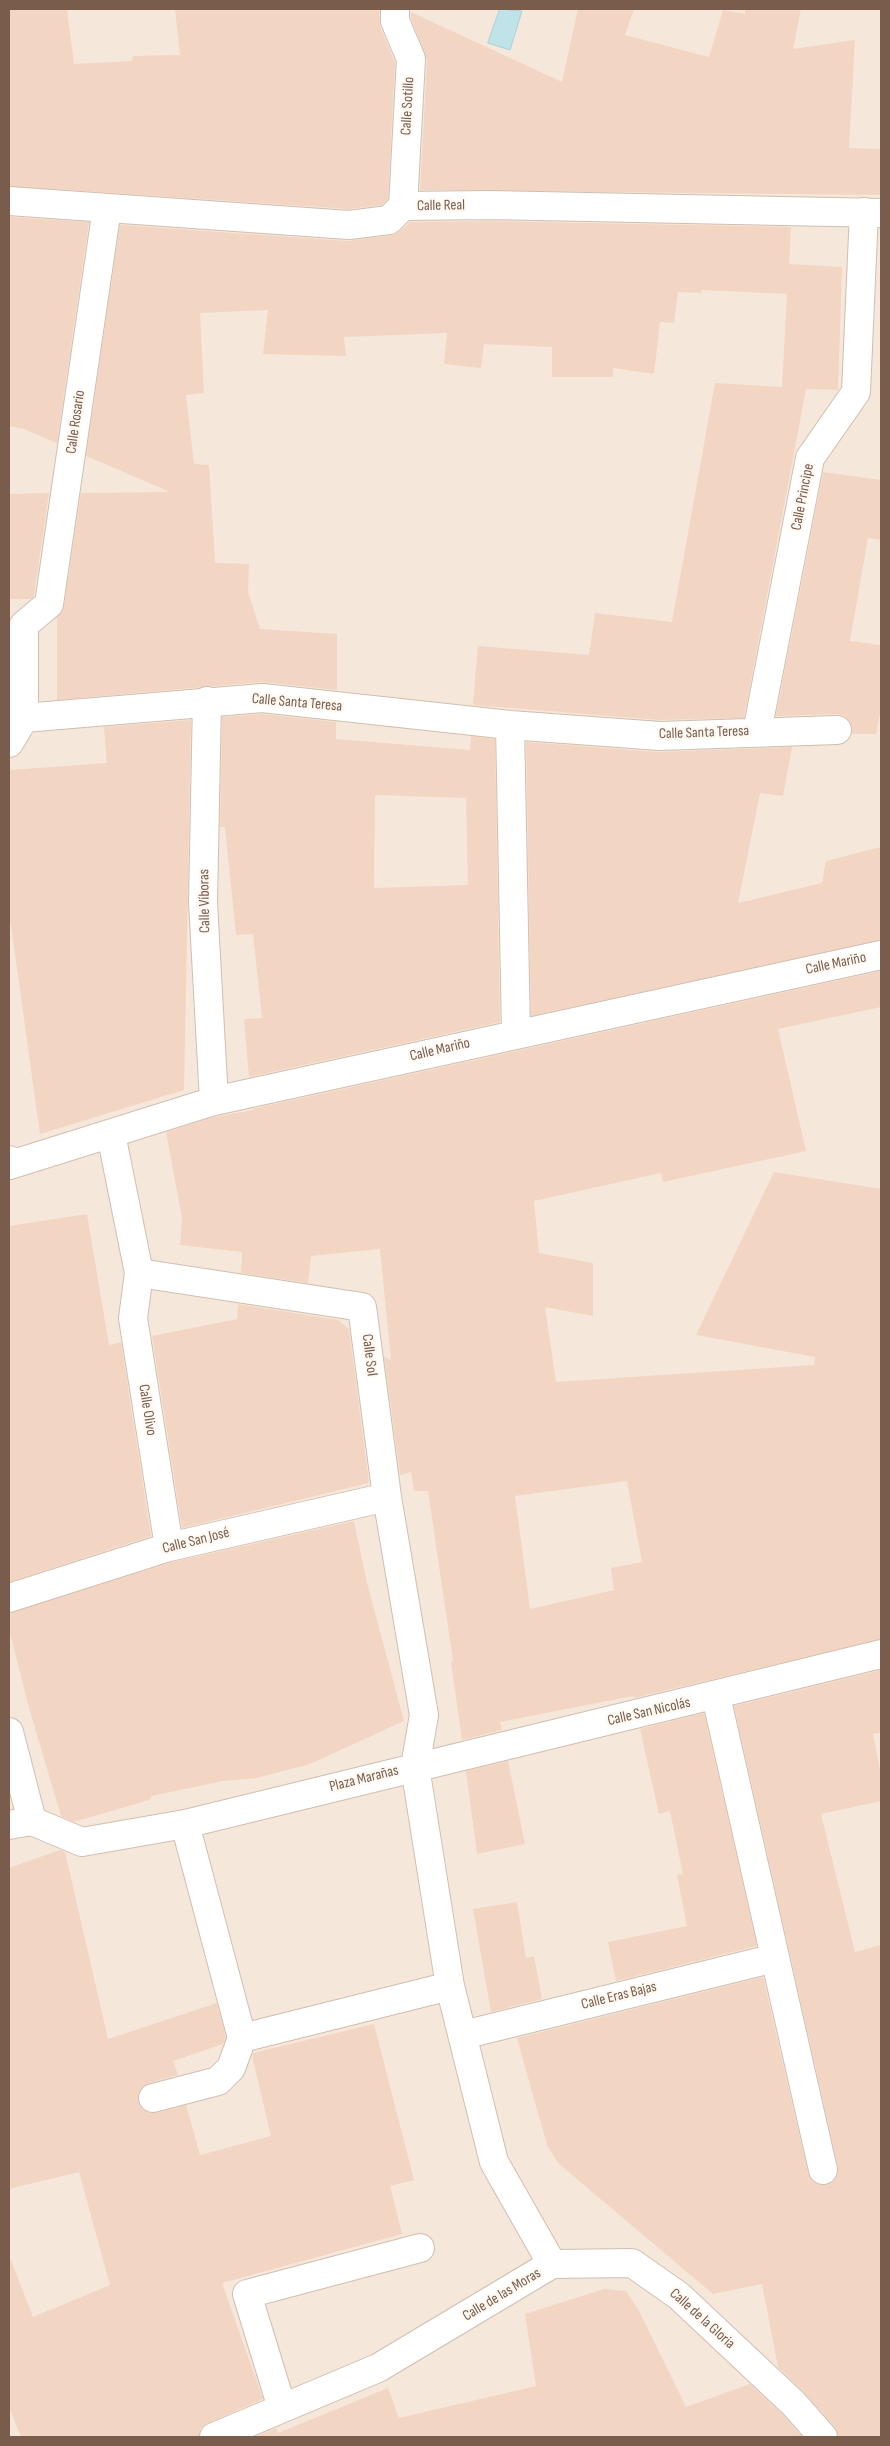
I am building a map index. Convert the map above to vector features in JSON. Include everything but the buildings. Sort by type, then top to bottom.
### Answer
[{"type":"street","name":"Calle Sotillo","points":[[395,9],[394,21],[411,59],[403,206]]},
{"type":"street","name":"Calle Real","points":[[9,201],[349,225],[389,220],[403,206],[490,205],[873,212]]},
{"type":"street","name":"Calle Rosario","points":[[16,625],[49,604],[107,208]]},
{"type":"street","name":"Calle Principe","points":[[758,732],[810,458],[856,392],[873,212]]},
{"type":"street","points":[[9,743],[14,710],[16,625]]},
{"type":"street","name":"Calle Santa Teresa","points":[[14,710],[262,698],[510,725],[660,736],[837,730]]},
{"type":"street","name":"Calle Víboras","points":[[206,701],[203,902],[214,1101]]},
{"type":"street","points":[[510,725],[516,1033]]},
{"type":"street","name":"Calle Mariño","points":[[9,1160],[10,1165],[214,1101],[516,1033],[881,955]]},
{"type":"street","points":[[110,1134],[139,1273]]},
{"type":"street","name":"Calle Sol","points":[[139,1273],[362,1307],[387,1496],[424,1715],[416,1766]]},
{"type":"street","name":"Calle Olivo","points":[[139,1273],[133,1318],[169,1547]]},
{"type":"street","name":"Calle San José","points":[[9,1598],[169,1547],[387,1496]]},
{"type":"street","name":"Calle San Nicolás","points":[[416,1766],[716,1696],[881,1654]]},
{"type":"street","points":[[716,1696],[823,2170]]},
{"type":"street","points":[[9,1732],[20,1823]]},
{"type":"street","name":"Plaza Marañas","points":[[20,1823],[82,1842],[185,1824],[416,1766],[450,1986],[463,2035]]},
{"type":"street","points":[[153,2098],[218,2080],[231,2068],[242,2038],[185,1824]]},
{"type":"street","name":"Calle Eras Bajas","points":[[463,2035],[775,1958]]},
{"type":"street","points":[[242,2038],[450,1986]]},
{"type":"street","name":"Calle de las Moras","points":[[214,2437],[378,2368],[552,2264],[494,2162],[463,2035]]},
{"type":"street","points":[[282,2408],[247,2294],[420,2248]]},
{"type":"street","name":"Calle de la Gloria","points":[[552,2264],[632,2263],[679,2296],[794,2404],[823,2437]]},
{"type":"shaded area","points":[[9,9],[881,9],[881,2437],[9,2437]]},
{"type":"water","points":[[500,9],[522,11],[510,50],[488,43]]}]
